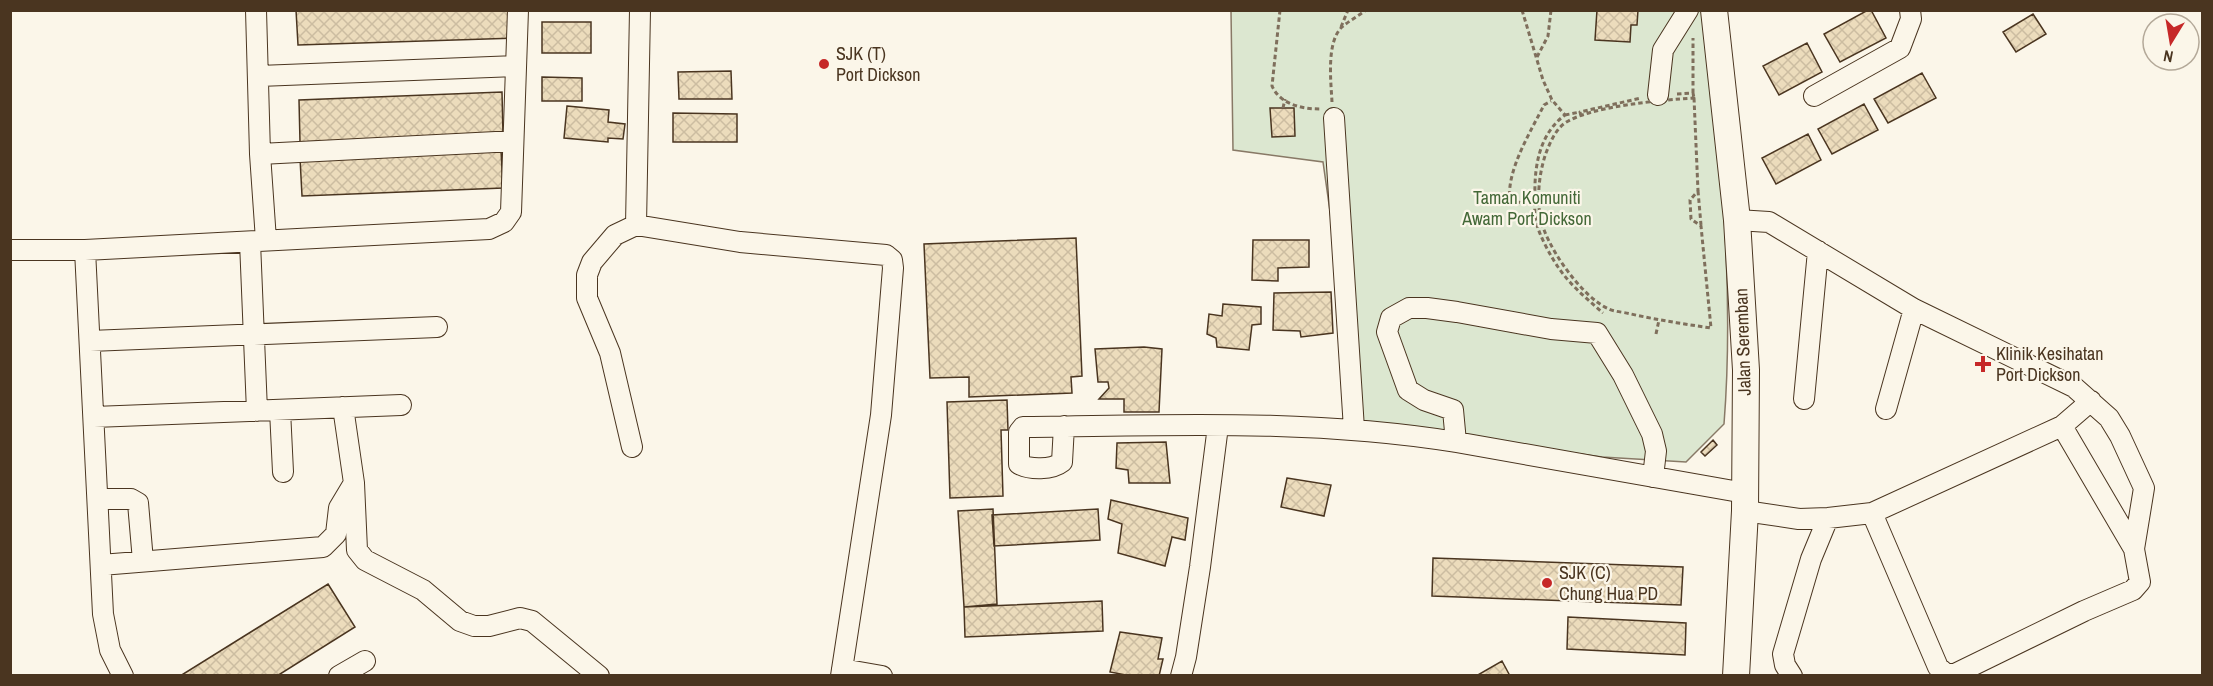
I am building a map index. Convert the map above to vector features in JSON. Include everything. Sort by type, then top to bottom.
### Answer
[{"type":"main road","name":"Jalan Seremban","points":[[1714,10],[1737,220],[1746,370],[1745,502],[1736,675]]},
{"type":"street","points":[[256,10],[260,154],[254,335],[257,411]]},
{"type":"street","points":[[10,250],[85,250],[489,229],[504,222],[511,212],[518,10]]},
{"type":"street","points":[[636,225],[640,10]]},
{"type":"street","points":[[1814,96],[1900,48],[1911,19],[1910,10]]},
{"type":"street","points":[[1658,95],[1663,50],[1690,19]]},
{"type":"street","points":[[259,76],[516,66]]},
{"type":"street","points":[[1330,112],[1354,429]]},
{"type":"street","points":[[260,154],[513,141]]},
{"type":"street","points":[[1737,220],[1769,222],[1914,309],[2074,387],[2091,401],[2109,418],[2120,436],[2144,488],[2134,549]]},
{"type":"street","points":[[632,447],[610,353],[587,298],[587,275],[592,262],[615,235],[636,225],[740,242],[886,255],[892,260],[881,415],[842,672],[882,675]]},
{"type":"street","points":[[85,250],[105,623],[110,650],[123,675]]},
{"type":"street","points":[[1804,399],[1818,251]]},
{"type":"street","points":[[1456,442],[1453,410],[1424,400],[1408,390],[1395,357],[1387,332],[1391,318],[1409,308],[1457,312],[1551,329],[1597,333],[1623,375],[1652,434],[1656,451],[1653,477]]},
{"type":"street","points":[[1886,409],[1914,309]]},
{"type":"street","points":[[90,341],[437,327]]},
{"type":"street","points":[[1064,426],[1354,429],[1456,442],[1653,477],[1798,519],[1872,513],[2062,426],[2091,401]]},
{"type":"street","points":[[94,417],[401,405]]},
{"type":"street","points":[[343,407],[354,483],[357,550],[365,560],[423,590],[460,621],[474,626],[489,626],[520,618],[532,621],[598,675]]},
{"type":"street","points":[[280,410],[283,472]]},
{"type":"street","points":[[1181,675],[1186,657],[1200,567],[1218,426]]},
{"type":"street","points":[[1872,513],[1938,667],[1946,674],[1955,675],[2136,588],[2140,578],[2134,549],[2062,426]]},
{"type":"street","points":[[101,565],[322,547],[336,534],[339,508],[354,483]]},
{"type":"street","points":[[98,499],[131,499],[138,503],[143,561]]},
{"type":"street","points":[[1792,675],[1785,665],[1783,654],[1810,560],[1828,518]]},
{"type":"street","points":[[339,675],[364,661]]},
{"type":"path","points":[[1280,10],[1272,86],[1276,94],[1293,106],[1330,112],[1330,58],[1348,10]]},
{"type":"path","points":[[1340,28],[1366,10]]},
{"type":"path","points":[[1522,10],[1552,100],[1565,115]]},
{"type":"path","points":[[1537,57],[1548,36],[1551,10]]},
{"type":"path","points":[[1690,19],[1693,93]]},
{"type":"path","points":[[1604,313],[1579,293],[1557,266],[1536,222],[1534,174],[1544,141],[1553,124],[1565,115],[1580,114],[1694,98],[1698,191],[1712,328],[1609,309],[1574,281],[1546,234],[1540,217],[1540,173],[1550,143],[1557,131],[1566,122],[1580,114],[1658,95]]},
{"type":"path","points":[[1283,108],[1285,99]]},
{"type":"path","points":[[1535,202],[1522,203],[1510,200],[1509,192],[1517,158],[1544,105],[1552,100]]},
{"type":"path","points":[[1553,124],[1557,131]]},
{"type":"path","points":[[1698,191],[1690,200],[1691,219],[1701,226]]},
{"type":"path","points":[[1656,334],[1659,320]]},
{"type":"green space","name":"Taman Komuniti Awam Port Dickson","points":[[1231,11],[1708,11],[1727,269],[1727,372],[1724,424],[1686,462],[1602,457],[1360,423],[1323,162],[1233,150]]},
{"type":"building","points":[[296,10],[513,10],[514,38],[298,45]]},
{"type":"building","points":[[1597,10],[1638,10],[1637,25],[1631,25],[1630,42],[1595,40]]},
{"type":"building","points":[[1871,10],[1886,38],[1840,62],[1824,34]]},
{"type":"building","points":[[2033,14],[2046,34],[2016,52],[2003,32]]},
{"type":"building","points":[[542,22],[591,22],[591,53],[542,53]]},
{"type":"building","points":[[1807,43],[1822,72],[1779,95],[1763,66]]},
{"type":"building","points":[[731,71],[732,99],[679,99],[678,72]]},
{"type":"building","points":[[1922,73],[1936,98],[1888,123],[1874,99]]},
{"type":"building","points":[[542,77],[582,78],[582,101],[542,101]]},
{"type":"building","points":[[502,92],[503,135],[300,142],[299,100]]},
{"type":"building","points":[[1864,104],[1878,130],[1832,154],[1818,129]]},
{"type":"building","points":[[567,106],[609,110],[608,122],[625,124],[623,139],[608,138],[608,142],[564,138]]},
{"type":"building","points":[[1270,108],[1294,108],[1295,136],[1272,137]]},
{"type":"building","points":[[673,113],[737,114],[737,142],[673,142]]},
{"type":"building","points":[[1808,134],[1821,160],[1776,184],[1762,158]]},
{"type":"building","points":[[501,150],[503,188],[302,196],[300,158]]},
{"type":"building","points":[[1076,238],[1082,376],[1071,377],[1072,393],[969,397],[969,377],[930,378],[924,244]]},
{"type":"building","points":[[1253,240],[1309,240],[1309,267],[1278,268],[1278,281],[1252,280]]},
{"type":"building","points":[[1331,292],[1333,333],[1301,337],[1300,331],[1273,330],[1274,293]]},
{"type":"building","points":[[1223,304],[1261,307],[1261,324],[1252,325],[1249,350],[1217,347],[1216,338],[1207,334],[1209,314],[1222,316]]},
{"type":"building","points":[[1144,347],[1162,349],[1159,412],[1124,412],[1124,399],[1099,399],[1109,388],[1108,382],[1098,382],[1095,349]]},
{"type":"building","points":[[1007,400],[1008,430],[1001,430],[1003,496],[950,498],[947,402]]},
{"type":"building","points":[[1713,440],[1717,445],[1705,456],[1701,452]]},
{"type":"building","points":[[1166,442],[1170,483],[1129,483],[1128,470],[1116,468],[1117,443]]},
{"type":"building","points":[[1287,478],[1331,485],[1324,516],[1281,507]]},
{"type":"building","points":[[1111,500],[1188,518],[1185,540],[1172,537],[1165,566],[1118,553],[1122,524],[1108,519]]},
{"type":"building","points":[[993,509],[997,604],[964,607],[958,511]]},
{"type":"building","points":[[1098,509],[1100,540],[994,546],[992,515]]},
{"type":"building","points":[[1433,558],[1683,567],[1681,605],[1432,596]]},
{"type":"building","points":[[328,584],[355,627],[277,676],[180,676]]},
{"type":"building","points":[[1102,601],[1103,631],[965,637],[964,607]]},
{"type":"building","points":[[1568,617],[1686,623],[1685,655],[1567,649]]},
{"type":"building","points":[[1120,632],[1162,638],[1158,659],[1163,659],[1159,676],[1131,676],[1110,672]]},
{"type":"building","points":[[1502,661],[1510,676],[1476,676]]},
{"type":"place","name":"SJK (T) Port Dickson","points":[[824,64]]},
{"type":"place","name":"Klinik Kesihatan Port Dickson","points":[[1983,364]]},
{"type":"place","name":"SJK (C) Chung Hua PD","points":[[1547,583]]}]
